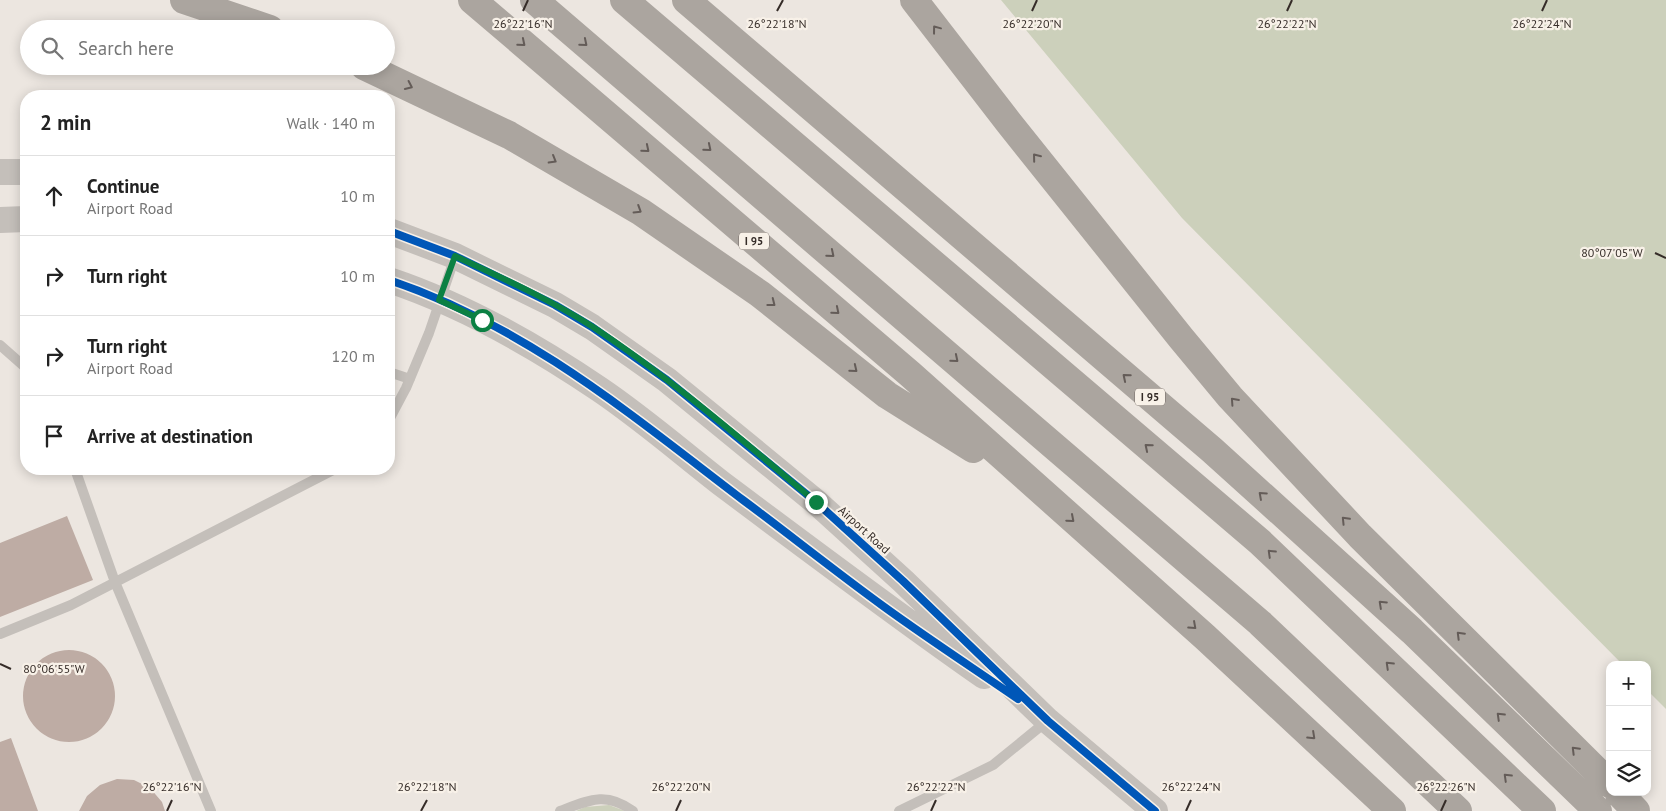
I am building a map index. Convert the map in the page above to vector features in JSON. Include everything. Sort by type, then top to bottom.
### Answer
[{"type":"highway","points":[[184,0],[243,20]]},
{"type":"highway","name":"I 95","points":[[472,0],[910,374],[1034,487],[1205,637],[1392,811]]},
{"type":"highway","points":[[534,0],[1260,622],[1458,811]]},
{"type":"highway","points":[[624,0],[1260,542],[1542,811]]},
{"type":"highway","name":"I 95","points":[[686,0],[1212,450],[1384,606],[1598,811]]},
{"type":"highway","points":[[914,0],[1014,130],[1180,338],[1230,397],[1360,536],[1606,780]]},
{"type":"highway","points":[[383,75],[509,135],[641,212],[760,294],[887,395],[1034,487]]},
{"type":"highway","points":[[1622,796],[1636,811]]},
{"type":"street","points":[[0,172],[20,172]]},
{"type":"street","points":[[0,220],[20,219]]},
{"type":"street","name":"Airport Road","points":[[395,233],[455,256],[512,282],[584,322],[667,380],[816,502],[904,581],[1048,721],[1155,811]]},
{"type":"street","name":"Airport Road","points":[[395,282],[439,300],[521,341],[600,390],[883,606],[1048,721]]},
{"type":"lane","points":[[395,408],[430,333],[439,300],[455,256]]},
{"type":"lane","points":[[0,345],[20,363]]},
{"type":"lane","points":[[395,374],[410,379]]},
{"type":"lane","points":[[77,475],[115,582],[211,811]]},
{"type":"lane","points":[[0,634],[71,605],[323,475]]},
{"type":"lane","points":[[899,811],[993,765],[1048,721]]},
{"type":"lane","points":[[560,811],[585,801],[605,798],[623,804],[633,811]]},
{"type":"green space","points":[[1001,0],[1666,0],[1666,709],[1651,694],[1651,661],[1619,661],[1182,218]]},
{"type":"green space","points":[[609,805],[625,811],[576,811],[585,807]]},
{"type":"building","points":[[67,516],[93,580],[0,617],[0,543]]},
{"type":"building","points":[[69,650],[86,654],[101,664],[111,679],[115,696],[111,713],[101,728],[86,738],[69,742],[52,738],[37,728],[27,713],[23,696],[27,679],[37,664],[52,654]]},
{"type":"building","points":[[11,738],[38,811],[0,811],[0,742]]},
{"type":"building","points":[[117,779],[134,780],[150,788],[162,802],[165,811],[79,811],[87,796],[100,785]]},
{"type":"cycle path","points":[[395,233],[455,256],[555,305],[592,327],[667,380],[816,502],[903,581],[1048,721],[1155,811]]},
{"type":"cycle path","points":[[395,282],[439,299],[486,322],[531,347],[575,375],[659,436],[883,606],[1018,699]]},
{"type":"route","points":[[482,320],[439,300],[455,256],[512,282],[592,327],[702,407],[816,502]]}]
